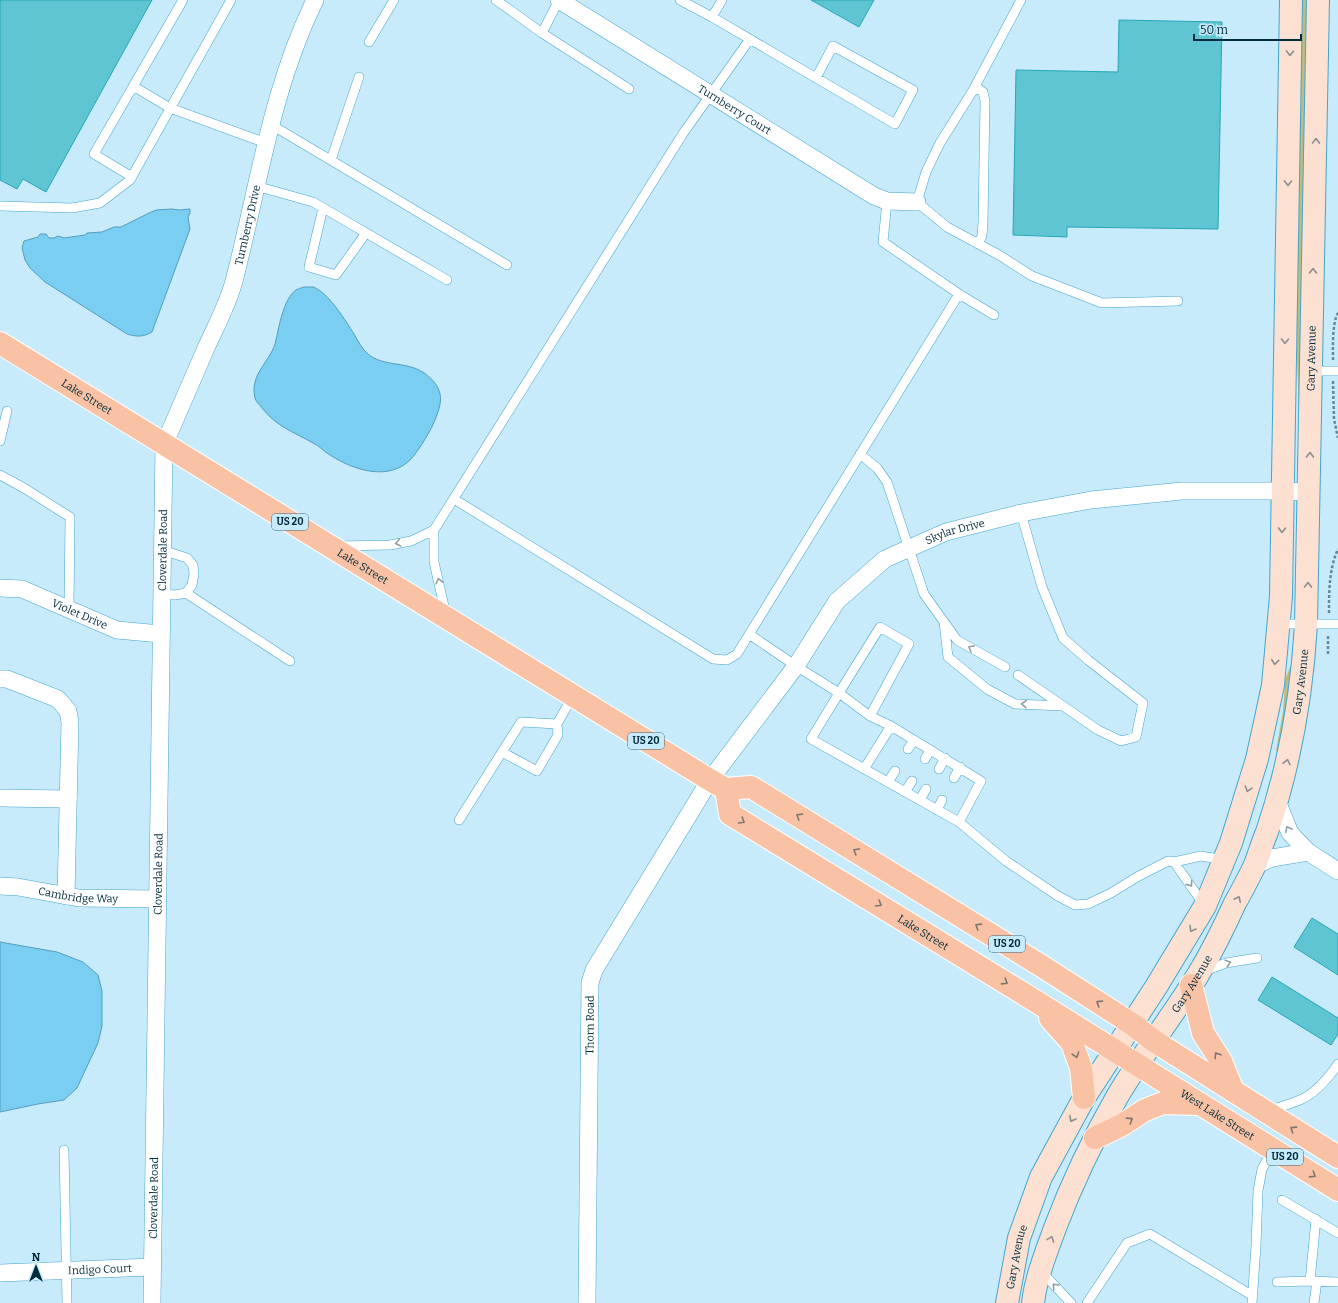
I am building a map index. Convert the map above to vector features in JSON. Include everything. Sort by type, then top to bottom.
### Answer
[{"type":"main road","name":"Gary Avenue","points":[[1007,1303],[1019,1238],[1041,1177],[1084,1098],[1205,906],[1234,836],[1257,759],[1273,685],[1281,596],[1291,0]]},
{"type":"main road","name":"Gary Avenue","points":[[1033,1303],[1040,1270],[1064,1204],[1095,1138],[1117,1097],[1195,979],[1219,938],[1254,866],[1285,774],[1299,700],[1306,624],[1310,492],[1318,0]]},
{"type":"main road","name":"Lake Street","points":[[0,343],[718,785],[730,814],[1137,1065]]},
{"type":"main road","name":"US 20","points":[[718,785],[752,787],[1040,965],[1233,1091],[1337,1154]]},
{"type":"main road","points":[[1195,979],[1203,1033],[1221,1061],[1233,1091]]},
{"type":"main road","points":[[1024,994],[1072,1043],[1080,1068],[1084,1098]]},
{"type":"main road","name":"West Lake Street","points":[[1137,1065],[1338,1190]]},
{"type":"main road","points":[[1095,1138],[1122,1125],[1145,1110],[1163,1103],[1200,1104]]},
{"type":"street","name":"Turnberry Drive","points":[[164,445],[206,347],[219,321],[234,283],[277,99],[291,56],[315,0]]},
{"type":"street","name":"Turnberry Court","points":[[559,0],[874,196],[887,201],[917,202]]},
{"type":"street","name":"Cloverdale Road","points":[[152,1303],[164,445]]},
{"type":"street","name":"Skylar Drive","points":[[718,785],[796,666],[837,600],[885,559],[946,532],[1021,513],[1091,500],[1174,492],[1310,492]]},
{"type":"street","name":"Violet Drive","points":[[0,588],[22,589],[117,630],[161,634]]},
{"type":"street","points":[[0,678],[7,679],[58,699],[68,710],[70,722],[66,896]]},
{"type":"street","name":"Thorn Road","points":[[587,1303],[590,983],[594,970],[718,785]]},
{"type":"street","points":[[0,798],[68,799]]},
{"type":"street","points":[[1277,801],[1290,833],[1308,852],[1338,871]]},
{"type":"street","points":[[1254,866],[1272,858],[1308,852]]},
{"type":"street","name":"Cambridge Way","points":[[0,886],[18,887],[79,898],[157,899]]},
{"type":"street","name":"Indigo Court","points":[[0,1274],[152,1267]]},
{"type":"lane","points":[[132,177],[94,154],[183,0]]},
{"type":"lane","points":[[0,206],[72,208],[100,203],[130,180],[230,0]]},
{"type":"lane","points":[[369,42],[394,0]]},
{"type":"lane","points":[[496,0],[542,33],[629,89]]},
{"type":"lane","points":[[542,33],[559,0]]},
{"type":"lane","points":[[680,0],[712,17],[750,39],[816,78],[895,124],[913,90],[833,46],[816,78]]},
{"type":"lane","points":[[712,17],[722,0]]},
{"type":"lane","points":[[1021,0],[972,92],[940,143],[926,172],[917,202],[947,227],[999,255],[1032,276],[1102,303],[1178,301]]},
{"type":"lane","points":[[447,619],[434,562],[434,530],[684,132],[750,39]]},
{"type":"lane","points":[[331,160],[358,77]]},
{"type":"lane","points":[[134,86],[170,108],[266,143]]},
{"type":"lane","points":[[972,92],[978,88],[983,92],[985,101],[983,222],[982,236],[978,244]]},
{"type":"lane","points":[[270,124],[507,265]]},
{"type":"lane","points":[[256,186],[313,202],[447,280]]},
{"type":"lane","points":[[887,201],[883,242],[959,294],[994,315]]},
{"type":"lane","points":[[323,208],[309,267],[336,275],[366,233]]},
{"type":"lane","points":[[454,499],[713,659],[727,660],[737,654],[959,294]]},
{"type":"lane","points":[[1311,370],[1338,371]]},
{"type":"lane","points":[[0,440],[7,411]]},
{"type":"lane","points":[[860,454],[877,468],[887,482],[924,594],[957,640],[1005,667]]},
{"type":"lane","points":[[0,475],[24,488],[70,517],[69,609]]},
{"type":"lane","points":[[1018,675],[1098,730],[1121,741],[1136,737],[1143,703],[1088,660],[1063,638],[1042,587],[1021,513]]},
{"type":"lane","points":[[329,546],[390,545],[411,540],[434,530]]},
{"type":"lane","points":[[161,594],[175,595],[186,593],[192,585],[194,574],[193,565],[187,558],[162,550]]},
{"type":"lane","points":[[186,593],[290,661]]},
{"type":"lane","points":[[944,621],[948,657],[987,689],[1015,704],[1062,706]]},
{"type":"lane","points":[[1279,624],[1338,624]]},
{"type":"lane","points":[[870,716],[909,644],[880,627],[811,739],[959,822],[1006,861],[1058,896],[1075,905],[1088,904],[1111,893],[1137,877],[1168,861],[1174,862],[1201,856],[1224,860]]},
{"type":"lane","points":[[749,634],[796,666],[839,692],[870,716],[891,726],[981,781],[959,822]]},
{"type":"lane","points":[[502,752],[537,771],[558,735],[557,724],[573,696]]},
{"type":"lane","points":[[459,820],[521,722],[557,724]]},
{"type":"lane","points":[[864,769],[891,726]]},
{"type":"lane","points":[[908,749],[914,740]]},
{"type":"lane","points":[[925,759],[930,750]]},
{"type":"lane","points":[[939,769],[945,758]]},
{"type":"lane","points":[[954,778],[960,767]]},
{"type":"lane","points":[[888,782],[895,771]]},
{"type":"lane","points":[[905,792],[912,781]]},
{"type":"lane","points":[[920,800],[926,790]]},
{"type":"lane","points":[[937,810],[942,800]]},
{"type":"lane","points":[[1174,862],[1205,906]]},
{"type":"lane","points":[[1195,979],[1226,962],[1258,958]]},
{"type":"lane","points":[[1266,1111],[1303,1099],[1326,1080],[1338,1064]]},
{"type":"lane","points":[[1087,1303],[1127,1244],[1150,1234],[1253,1299],[1258,1191],[1262,1169],[1273,1149]]},
{"type":"lane","points":[[64,1150],[67,1303]]},
{"type":"lane","points":[[1282,1200],[1338,1233]]},
{"type":"lane","points":[[1314,1303],[1313,1281],[1316,1219]]},
{"type":"lane","points":[[1040,1270],[1071,1303]]},
{"type":"lane","points":[[1277,1282],[1338,1282]]},
{"type":"path","points":[[1333,354],[1336,315],[1338,313]]},
{"type":"path","points":[[1333,389],[1334,419],[1338,438]]},
{"type":"path","points":[[1329,597],[1333,561],[1338,549]]},
{"type":"shaded area","points":[[1300,0],[1308,0],[1302,414],[1299,414],[1295,303]]},
{"type":"shaded area","points":[[1292,662],[1294,662],[1280,752],[1276,751],[1283,711],[1285,680]]},
{"type":"water","points":[[190,209],[188,217],[190,229],[152,332],[146,335],[137,336],[127,334],[45,282],[30,268],[25,260],[22,248],[24,241],[38,237],[40,234],[46,234],[49,238],[58,236],[64,238],[85,235],[87,233],[102,232],[114,227],[121,227],[156,210]]},
{"type":"water","points":[[304,287],[313,287],[325,295],[346,322],[362,347],[372,357],[378,360],[417,369],[433,380],[437,385],[441,397],[439,410],[434,422],[428,434],[411,459],[402,466],[382,472],[360,469],[349,465],[328,454],[315,444],[273,420],[256,401],[254,389],[255,381],[274,347],[280,320],[285,306],[288,299],[296,290]]},
{"type":"water","points":[[0,942],[57,952],[83,962],[98,975],[102,991],[102,1026],[98,1043],[77,1088],[64,1100],[0,1112]]},
{"type":"building","points":[[0,0],[152,0],[46,192],[23,179],[17,189],[0,180]]},
{"type":"building","points":[[811,0],[874,0],[859,27]]},
{"type":"building","points":[[1119,20],[1222,22],[1218,229],[1067,227],[1067,237],[1013,235],[1016,70],[1118,72]]},
{"type":"building","points":[[1312,918],[1338,934],[1338,975],[1294,947]]},
{"type":"building","points":[[1272,977],[1338,1018],[1338,1034],[1331,1045],[1258,1000]]}]
